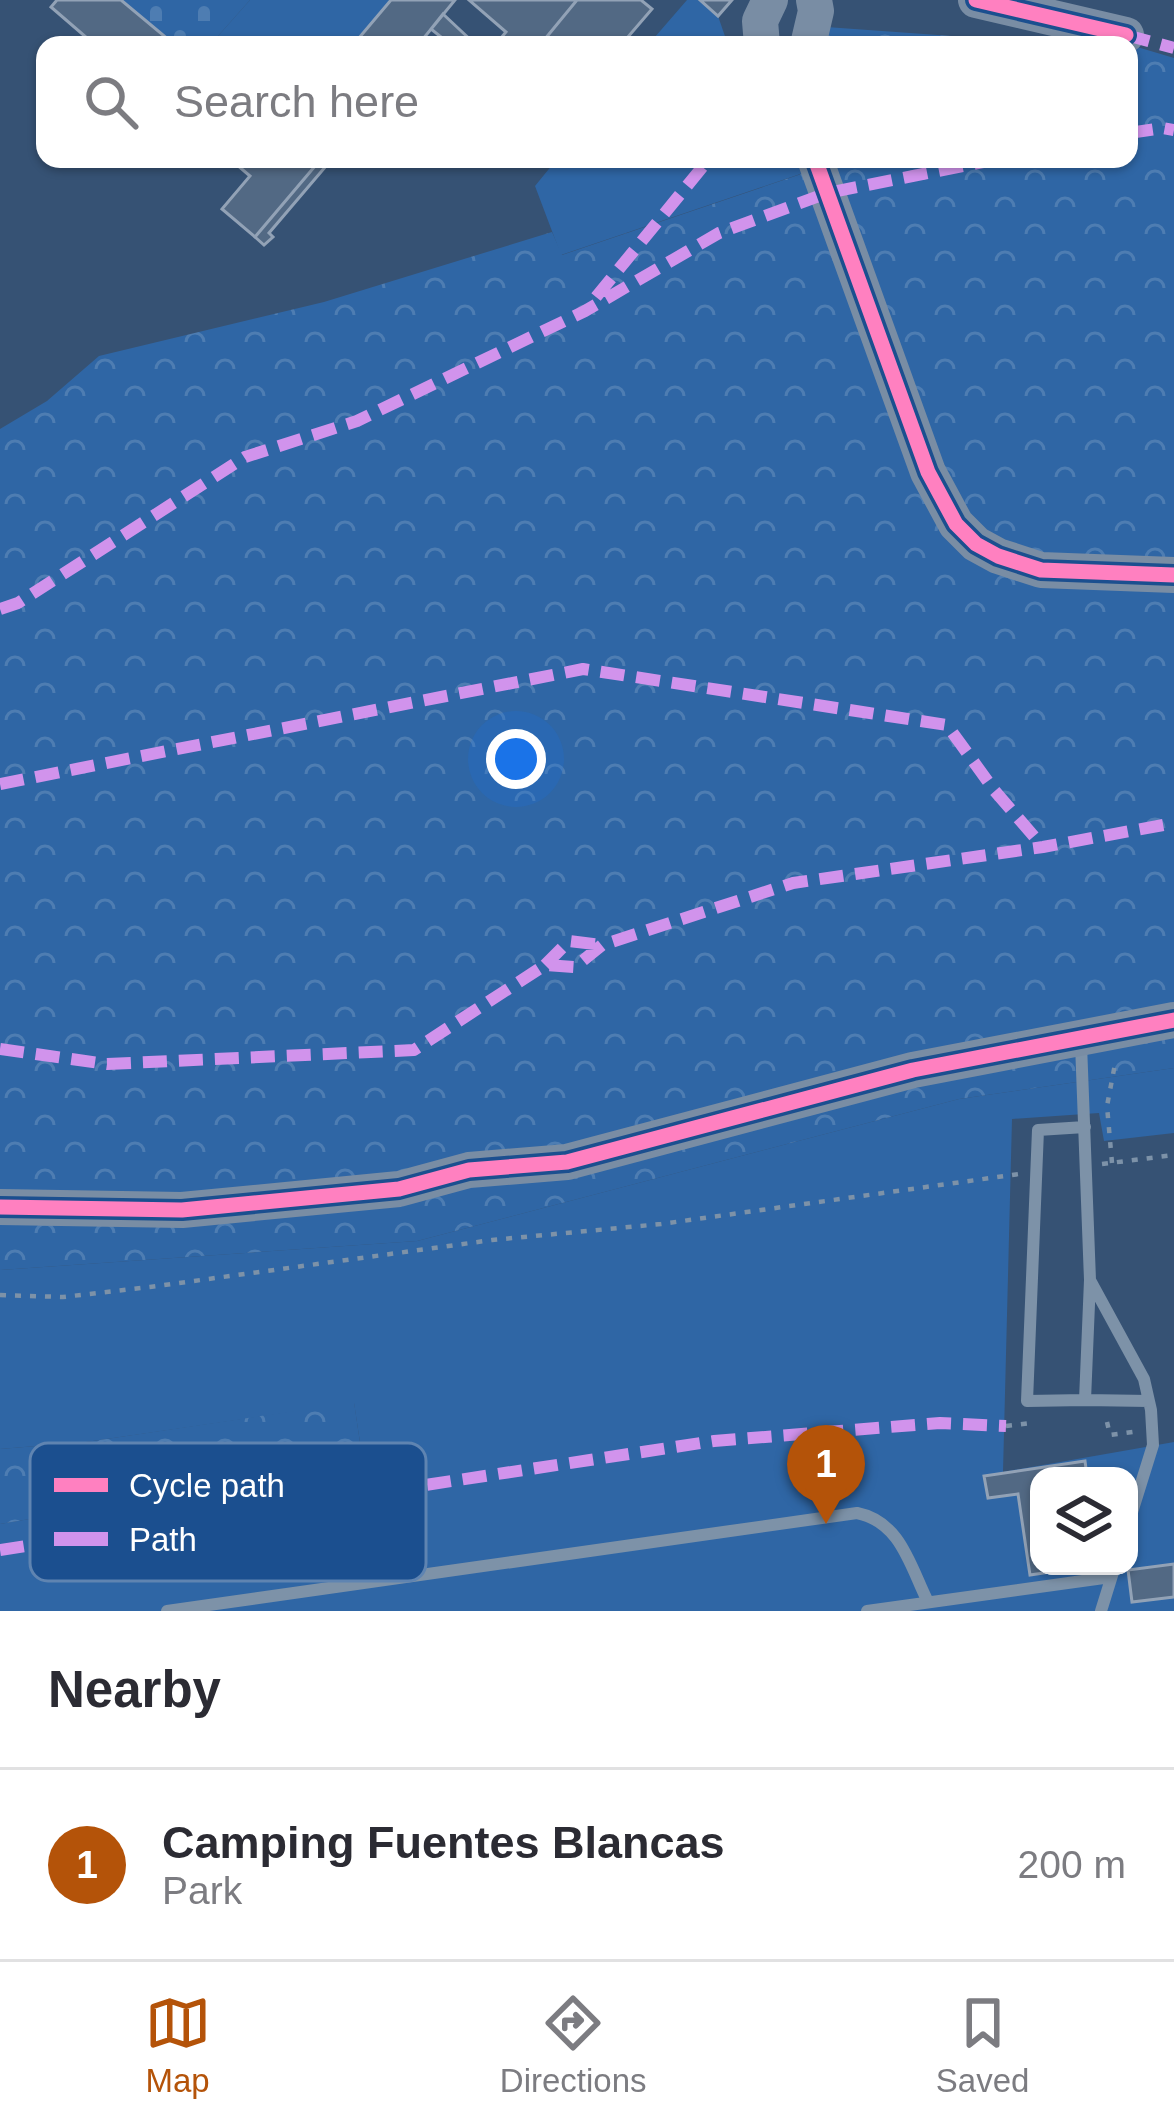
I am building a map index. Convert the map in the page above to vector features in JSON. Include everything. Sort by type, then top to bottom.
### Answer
[{"type":"main road","points":[[762,36],[760,21],[770,0]]},
{"type":"main road","points":[[810,36],[814,0]]},
{"type":"main road","points":[[976,0],[1126,35]]},
{"type":"main road","points":[[818,168],[928,472],[956,524],[976,544],[998,556],[1041,570],[1174,575]]},
{"type":"main road","points":[[0,1208],[182,1210],[399,1190],[469,1170],[567,1162],[913,1070],[1174,1020]]},
{"type":"lane","points":[[1081,1037],[1090,1280],[1085,1400]]},
{"type":"lane","points":[[1085,1126],[1039,1130],[1027,1402],[1149,1400]]},
{"type":"lane","points":[[1090,1280],[1144,1379],[1149,1400],[1153,1445],[1138,1493]]},
{"type":"lane","points":[[426,1575],[857,1514],[877,1517],[893,1532],[928,1603]]},
{"type":"lane","points":[[867,1611],[1095,1575]]},
{"type":"lane","points":[[1101,1611],[1112,1575]]},
{"type":"lane","points":[[167,1611],[380,1581]]},
{"type":"path","points":[[1112,1163],[1107,1106],[1111,1067],[1128,1050]]},
{"type":"path","points":[[1086,1166],[1174,1155]]},
{"type":"path","points":[[0,1295],[62,1297],[150,1287],[1037,1172]]},
{"type":"path","points":[[1106,1413],[1110,1436],[1153,1430]]},
{"type":"path","points":[[1006,1426],[1046,1421]]},
{"type":"green space","points":[[121,0],[250,0],[218,36],[164,36]]},
{"type":"green space","points":[[250,0],[391,0],[361,36],[218,36]]},
{"type":"green space","points":[[687,0],[700,0],[718,16],[725,36],[656,36]]},
{"type":"green space","points":[[826,27],[952,36],[824,36]]},
{"type":"green space","points":[[1138,47],[1174,58],[1174,1068],[959,1099],[417,1241],[0,1270],[0,429],[47,401],[99,356],[324,302],[552,232],[562,255],[819,168],[1138,168]]},
{"type":"green space","points":[[550,168],[818,168],[561,255],[535,186]]},
{"type":"green space","points":[[1174,1068],[1174,1133],[1104,1141],[1099,1113],[1012,1119],[1003,1472],[1030,1467],[1030,1575],[1138,1575],[1138,1467],[1032,1467],[1174,1442],[1174,1611],[0,1611],[0,1524],[30,1519],[30,1581],[426,1581],[426,1443],[360,1443],[354,1403],[86,1442],[0,1449],[0,1270],[417,1241],[959,1099]]},
{"type":"green space","points":[[354,1402],[360,1443],[74,1443]]},
{"type":"green space","points":[[30,1447],[30,1519],[0,1524],[0,1449]]},
{"type":"building","points":[[57,0],[121,0],[164,36],[85,36],[51,7]]},
{"type":"building","points":[[391,0],[455,0],[425,36],[361,36]]},
{"type":"building","points":[[469,0],[577,0],[547,36],[503,36],[506,32]]},
{"type":"building","points":[[577,0],[641,0],[652,9],[629,36],[547,36]]},
{"type":"building","points":[[700,0],[732,0],[718,16]]},
{"type":"building","points":[[443,14],[466,36],[440,36],[431,29]]},
{"type":"building","points":[[241,168],[313,168],[255,237],[222,209],[250,176]]},
{"type":"building","points":[[313,168],[324,168],[269,233],[273,237],[264,245],[255,237]]},
{"type":"building","points":[[1085,1461],[1086,1467],[1045,1467]]},
{"type":"building","points":[[1030,1469],[1030,1575],[1018,1494],[988,1498],[984,1476]]},
{"type":"building","points":[[1174,1564],[1174,1597],[1132,1602],[1129,1575],[1138,1575],[1138,1569]]},
{"type":"marked path","points":[[1138,38],[1174,48]]},
{"type":"marked path","points":[[1138,132],[1174,130]]},
{"type":"marked path","points":[[596,297],[702,168]]},
{"type":"marked path","points":[[0,609],[18,603],[245,457],[357,421],[585,311],[719,233],[827,193],[953,168]]},
{"type":"marked path","points":[[0,784],[583,669],[947,725],[1043,847]]},
{"type":"marked path","points":[[0,1049],[107,1064],[414,1050],[545,965],[575,967],[602,945],[793,883],[1174,823]]},
{"type":"marked path","points":[[545,965],[569,941],[602,945]]},
{"type":"marked path","points":[[426,1485],[714,1441],[940,1423],[1006,1426]]},
{"type":"marked path","points":[[0,1550],[30,1545]]},
{"type":"cycle path","points":[[976,0],[1126,35]]},
{"type":"cycle path","points":[[818,168],[928,472],[956,524],[976,544],[998,556],[1041,570],[1174,575]]},
{"type":"cycle path","points":[[0,1207],[182,1210],[399,1189],[469,1170],[567,1162],[913,1070],[1174,1020]]},
{"type":"place","name":"Camping Fuentes Blancas","points":[[826,1524]]}]
